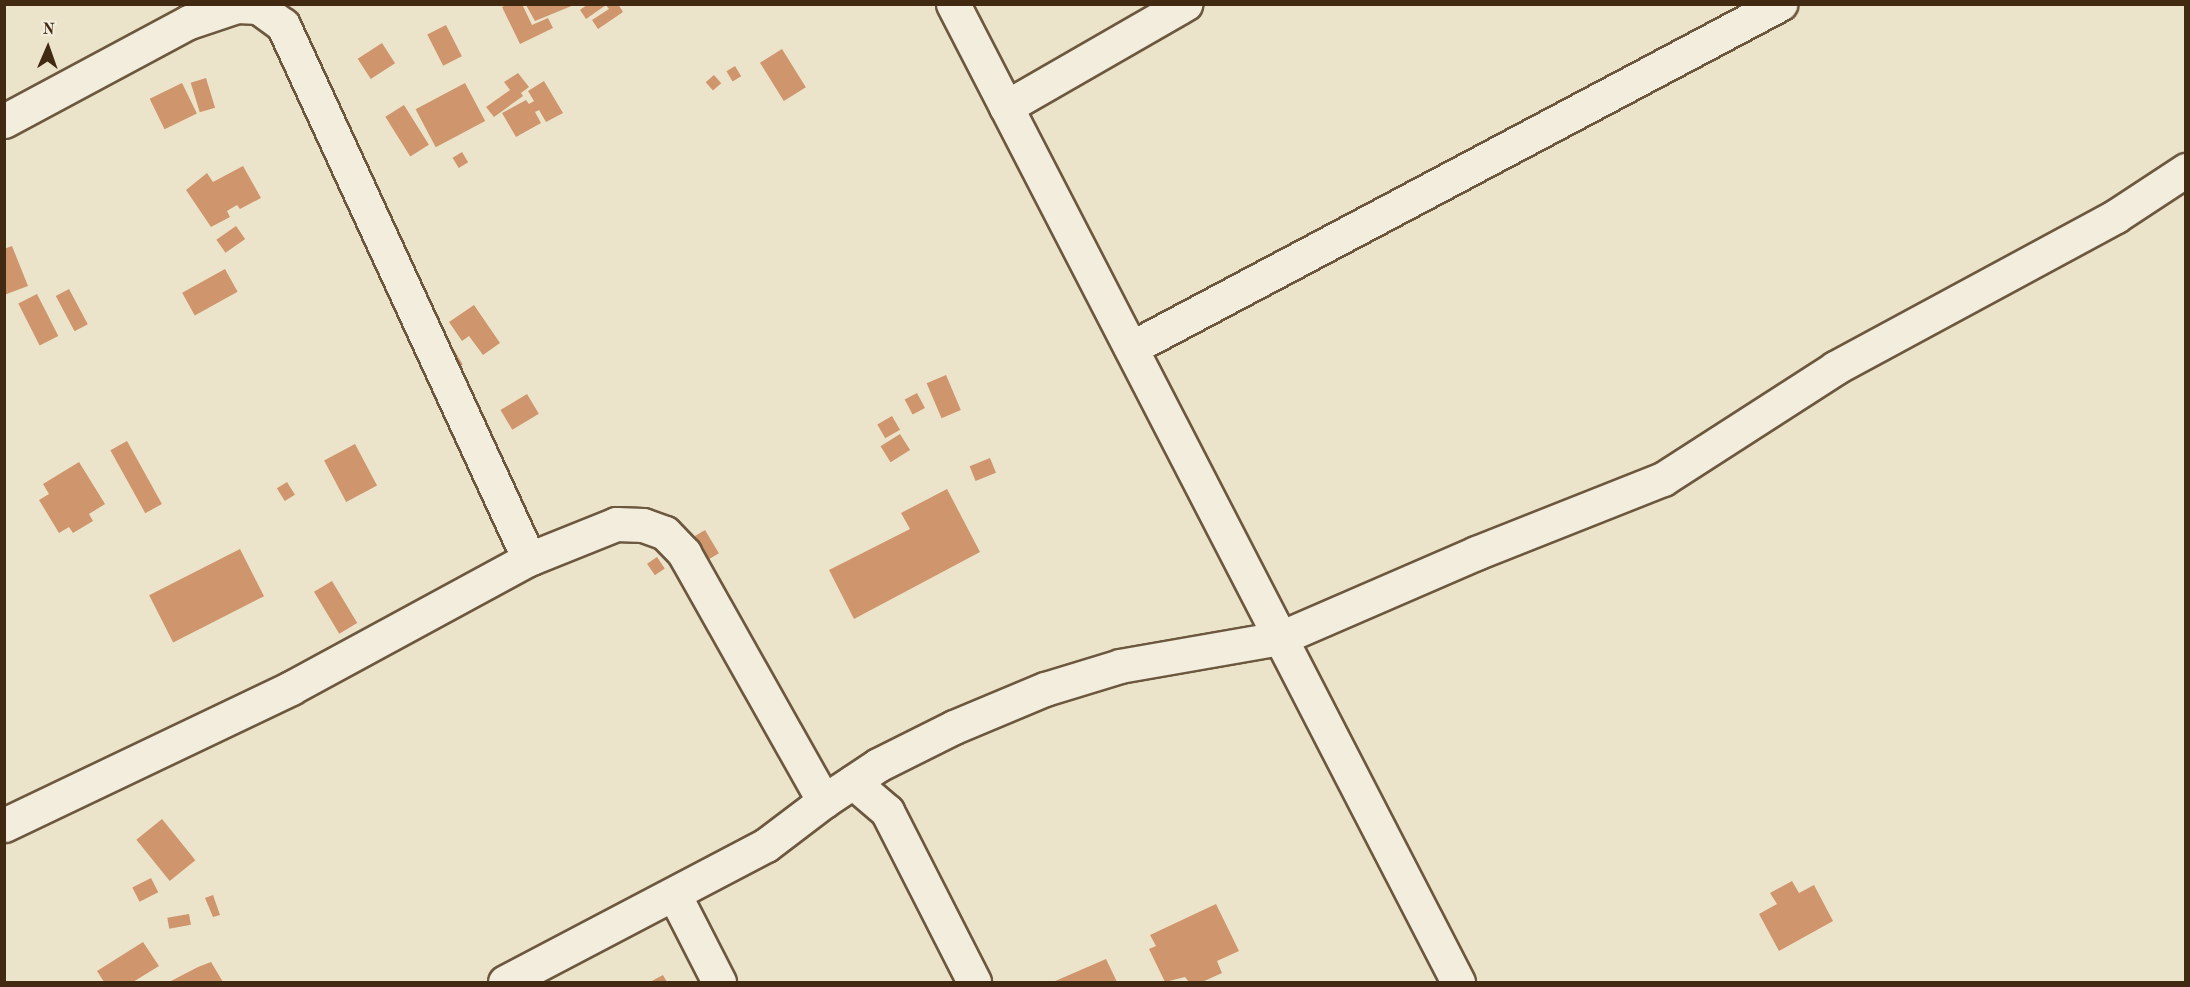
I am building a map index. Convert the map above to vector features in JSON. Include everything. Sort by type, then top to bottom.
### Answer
[{"type":"street","points":[[953,4],[1458,982]]},
{"type":"street","points":[[1006,107],[1185,4]]},
{"type":"street","points":[[1131,348],[1780,4]]},
{"type":"street","points":[[4,120],[189,22],[237,6],[258,7],[283,25],[529,559]]},
{"type":"street","points":[[505,982],[675,896],[766,845],[853,782],[954,727],[1046,690],[1120,666],[1280,638],[1476,553],[1663,480],[1835,368],[2116,216],[2186,170]]},
{"type":"street","points":[[4,825],[291,688],[529,559],[616,524],[644,525],[665,532],[684,553],[824,801]]},
{"type":"street","points":[[853,782],[887,811],[974,982]]},
{"type":"street","points":[[675,896],[719,982]]},
{"type":"building","points":[[508,4],[522,4],[532,25],[548,18],[553,28],[520,44],[502,7]]},
{"type":"building","points":[[588,4],[618,4],[623,12],[598,29],[592,20],[609,9],[606,5],[586,19],[580,10]]},
{"type":"building","points":[[526,5],[574,5],[535,21]]},
{"type":"building","points":[[446,25],[462,56],[443,66],[427,35]]},
{"type":"building","points":[[382,43],[395,63],[371,79],[358,59]]},
{"type":"building","points":[[782,49],[806,87],[784,101],[760,63]]},
{"type":"building","points":[[735,66],[741,76],[733,81],[726,71]]},
{"type":"building","points":[[518,73],[529,87],[521,93],[523,96],[494,117],[486,107],[510,90],[504,82]]},
{"type":"building","points":[[714,75],[721,83],[713,91],[706,82]]},
{"type":"building","points":[[206,78],[215,108],[200,112],[191,83]]},
{"type":"building","points":[[544,81],[563,113],[546,122],[539,110],[535,112],[541,123],[516,137],[502,113],[526,100],[529,104],[534,101],[528,91]]},
{"type":"building","points":[[182,83],[197,114],[165,129],[150,99]]},
{"type":"building","points":[[465,83],[485,121],[436,147],[416,109]]},
{"type":"building","points":[[404,105],[429,145],[410,157],[385,117]]},
{"type":"building","points":[[462,152],[468,162],[459,168],[453,158]]},
{"type":"building","points":[[243,166],[261,198],[240,209],[237,205],[227,211],[230,217],[211,227],[186,190],[207,173],[213,182]]},
{"type":"building","points":[[236,226],[245,239],[226,253],[216,240]]},
{"type":"building","points":[[12,246],[28,286],[4,295],[4,249]]},
{"type":"building","points":[[225,269],[238,292],[195,315],[182,293]]},
{"type":"building","points":[[69,289],[88,324],[75,331],[56,296]]},
{"type":"building","points":[[37,294],[58,336],[40,345],[18,304]]},
{"type":"building","points":[[474,305],[500,343],[483,355],[469,336],[462,341],[449,322]]},
{"type":"building","points":[[454,350],[463,365],[450,372],[441,358]]},
{"type":"building","points":[[946,375],[961,410],[942,418],[927,383]]},
{"type":"building","points":[[917,393],[925,408],[913,415],[905,400]]},
{"type":"building","points":[[527,394],[539,414],[512,430],[500,410]]},
{"type":"building","points":[[892,416],[900,430],[885,438],[877,424]]},
{"type":"building","points":[[900,434],[910,450],[891,462],[880,446]]},
{"type":"building","points":[[127,441],[162,504],[145,513],[110,450]]},
{"type":"building","points":[[355,444],[377,485],[346,502],[324,460]]},
{"type":"building","points":[[990,458],[996,473],[976,481],[970,466]]},
{"type":"building","points":[[79,462],[105,504],[89,514],[93,521],[73,533],[69,527],[59,533],[39,500],[49,494],[43,484]]},
{"type":"building","points":[[287,482],[295,495],[285,501],[277,488]]},
{"type":"building","points":[[947,489],[980,552],[854,619],[829,570],[910,529],[901,513]]},
{"type":"building","points":[[705,530],[719,553],[703,563],[689,540]]},
{"type":"building","points":[[240,549],[264,596],[173,643],[149,595]]},
{"type":"building","points":[[657,557],[665,569],[655,575],[647,564]]},
{"type":"building","points":[[332,581],[357,623],[339,634],[314,592]]},
{"type":"building","points":[[162,819],[195,860],[170,881],[136,840]]},
{"type":"building","points":[[151,878],[158,892],[140,902],[132,888]]},
{"type":"building","points":[[1792,881],[1799,893],[1814,885],[1833,921],[1779,951],[1759,914],[1777,904],[1770,893]]},
{"type":"building","points":[[213,895],[220,915],[213,917],[205,898]]},
{"type":"building","points":[[1216,904],[1239,951],[1217,961],[1222,973],[1202,982],[1189,982],[1185,977],[1165,982],[1149,949],[1156,946],[1150,935]]},
{"type":"building","points":[[189,914],[191,925],[169,929],[167,918]]},
{"type":"building","points":[[143,942],[159,966],[133,982],[104,982],[97,971]]},
{"type":"building","points":[[1106,959],[1117,982],[1053,982]]},
{"type":"building","points":[[211,962],[223,982],[169,982],[198,967]]},
{"type":"building","points":[[663,975],[667,982],[650,982]]}]
